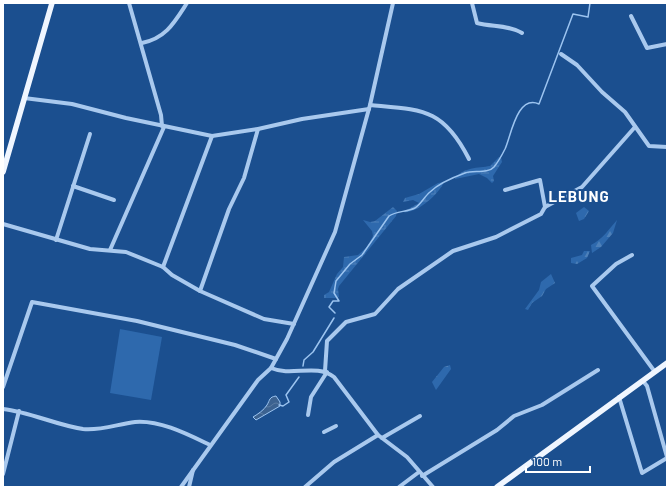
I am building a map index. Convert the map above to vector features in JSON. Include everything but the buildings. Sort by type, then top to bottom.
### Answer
[{"type":"main road","points":[[3,169],[52,3]]},
{"type":"main road","points":[[497,487],[667,362]]},
{"type":"street","points":[[110,250],[156,150],[163,126],[142,43],[129,3]]},
{"type":"street","points":[[142,43],[163,35],[187,3]]},
{"type":"street","points":[[181,487],[258,380],[271,368],[294,324],[337,225],[370,107],[393,3]]},
{"type":"street","points":[[472,3],[477,22],[492,26],[515,28],[522,33]]},
{"type":"street","points":[[631,16],[647,48],[667,44]]},
{"type":"street","points":[[561,54],[585,72],[602,92],[625,112],[649,146],[667,147]]},
{"type":"street","points":[[24,98],[72,104],[212,136],[258,129],[302,118],[370,107],[418,110],[436,117],[454,133],[469,159]]},
{"type":"street","points":[[308,414],[311,397],[326,371],[328,341],[346,322],[375,314],[398,289],[453,251],[496,237],[541,214],[545,207],[582,187],[635,127]]},
{"type":"street","points":[[200,291],[229,209],[244,178],[258,129]]},
{"type":"street","points":[[56,240],[90,134]]},
{"type":"street","points":[[163,267],[212,136]]},
{"type":"street","points":[[505,190],[540,180],[545,207]]},
{"type":"street","points":[[73,186],[114,200]]},
{"type":"street","points":[[3,224],[90,249],[126,252],[163,267],[172,275],[200,291],[264,319],[294,324]]},
{"type":"street","points":[[632,255],[616,264],[592,286],[655,372]]},
{"type":"street","points":[[3,387],[32,302],[137,321],[228,343],[276,359]]},
{"type":"street","points":[[271,368],[287,372],[326,371],[334,377],[380,436],[407,457],[433,487]]},
{"type":"street","points":[[399,487],[498,430],[514,416],[542,405],[598,370]]},
{"type":"street","points":[[619,397],[642,473],[667,457],[644,380]]},
{"type":"street","points":[[3,409],[19,411],[57,423],[90,429],[135,422],[147,422],[184,432],[210,445]]},
{"type":"street","points":[[3,474],[19,411]]},
{"type":"street","points":[[306,487],[334,462],[380,436],[420,416]]},
{"type":"street","points":[[324,432],[336,426]]},
{"type":"street","points":[[189,487],[194,475],[194,470]]},
{"type":"green space","points":[[499,157],[501,158],[502,162],[493,176],[494,181],[492,183],[487,178],[479,174],[455,179],[466,170],[490,166]]},
{"type":"green space","points":[[444,182],[433,197],[421,207],[409,212],[403,212],[419,203],[413,200],[403,202],[405,198],[419,194],[438,183]]},
{"type":"green space","points":[[393,207],[397,211],[396,216],[339,286],[339,297],[324,298],[324,295],[329,292],[337,274],[343,267],[344,257],[358,255],[367,247],[373,236],[372,231],[363,220],[370,222],[375,221]]},
{"type":"green space","points":[[584,207],[589,211],[584,219],[579,221],[576,213]]},
{"type":"green space","points":[[617,220],[613,233],[601,247],[592,253],[591,245],[602,237]]},
{"type":"green space","points":[[584,251],[590,251],[587,258],[577,264],[571,263],[571,258],[582,255]]},
{"type":"green space","points":[[551,274],[555,283],[546,289],[542,296],[532,303],[528,310],[525,309],[539,290],[541,282]]},
{"type":"green space","points":[[120,329],[162,337],[151,400],[110,393]]},
{"type":"green space","points":[[450,365],[451,369],[436,390],[432,382],[444,367]]},
{"type":"water","points":[[276,396],[280,402],[280,406],[256,420],[253,417],[264,409],[271,398]]},
{"type":"waterway","points":[[335,313],[329,307],[333,301],[339,301],[334,293],[336,281],[350,264],[362,255],[389,216],[415,208],[433,189],[451,179],[468,172],[484,171],[494,167],[505,149],[520,110],[525,105],[531,103],[539,104],[573,14],[588,17],[590,3]]},
{"type":"waterway","points":[[303,366],[304,360],[313,352],[334,318]]},
{"type":"waterway","points":[[279,405],[283,406],[289,402],[286,395],[299,377]]},
{"type":"district","name":"LEBUNG","points":[[579,197]]}]
